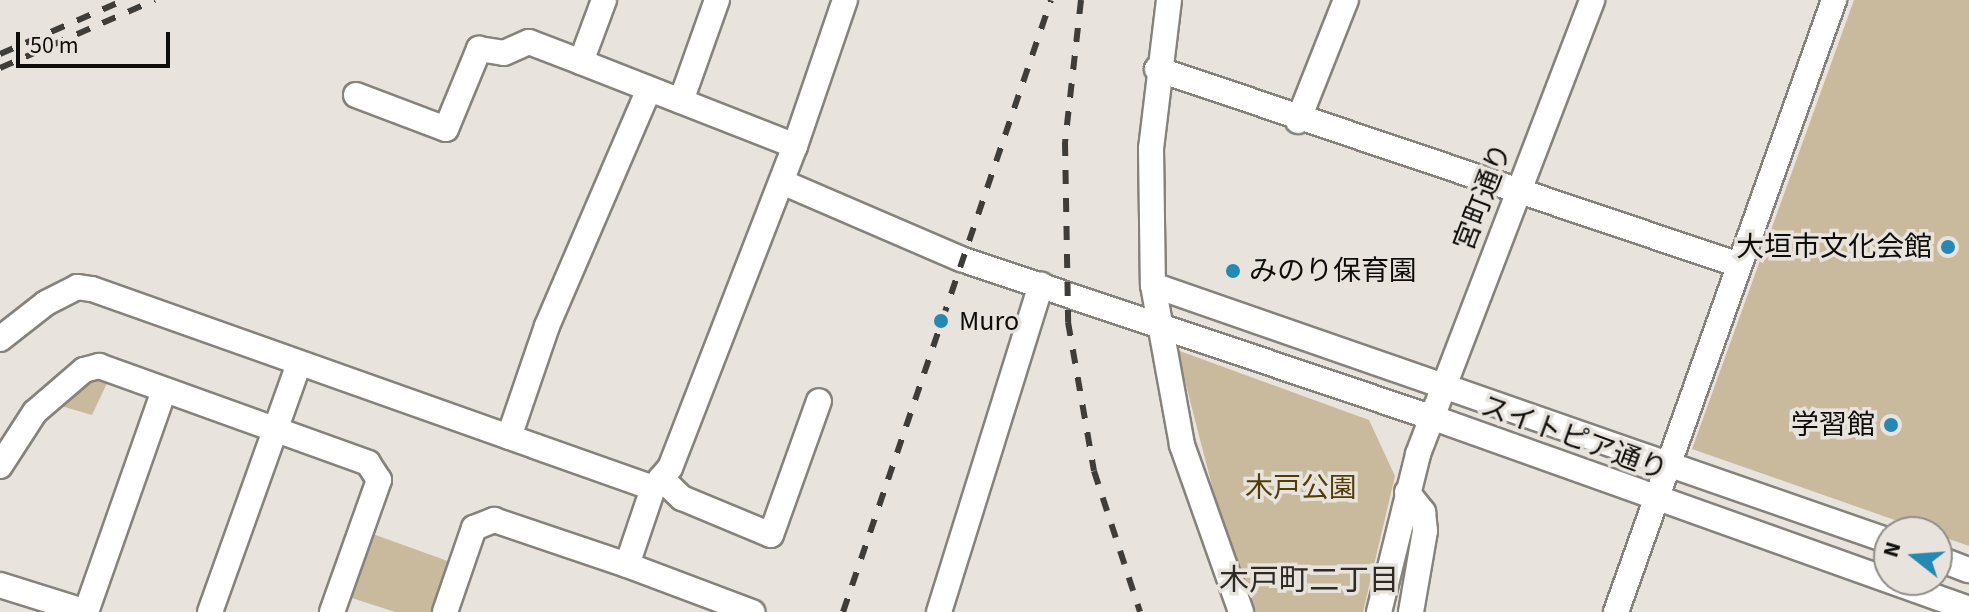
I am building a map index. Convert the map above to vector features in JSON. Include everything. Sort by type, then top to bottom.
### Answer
[{"type":"street","points":[[581,62],[604,0]]},
{"type":"street","points":[[681,101],[717,0]]},
{"type":"street","points":[[627,565],[657,483],[670,468],[782,182],[845,0]]},
{"type":"street","points":[[1169,0],[1157,69],[1151,148],[1153,285],[1182,445],[1241,612]]},
{"type":"street","points":[[1298,121],[1346,0]]},
{"type":"street","name":"宮町通り","points":[[1379,612],[1407,492],[1431,417],[1592,0]]},
{"type":"street","points":[[1616,612],[1834,0]]},
{"type":"street","points":[[356,95],[446,129],[479,49],[504,53],[529,42],[795,146]]},
{"type":"street","points":[[1157,69],[1298,121],[1739,265]]},
{"type":"street","points":[[509,437],[547,326],[649,89]]},
{"type":"street","name":"スイトピア通り","points":[[782,182],[961,259],[1159,323],[1431,417],[1656,501],[1969,609]]},
{"type":"street","points":[[939,612],[1041,284]]},
{"type":"street","points":[[1153,285],[1873,535]]},
{"type":"street","points":[[0,339],[77,287],[509,437],[657,483],[682,498],[771,535],[819,401]]},
{"type":"street","points":[[210,612],[299,363]]},
{"type":"street","points":[[0,466],[35,412],[84,370],[99,366],[368,463],[379,480],[332,612]]},
{"type":"street","points":[[0,585],[86,612],[164,390]]},
{"type":"street","points":[[1407,492],[1423,512],[1425,531],[1411,612]]},
{"type":"street","points":[[445,612],[474,528],[494,520],[627,565],[717,606],[752,612]]},
{"type":"green space","points":[[1854,0],[1969,0],[1969,546],[1953,540],[1953,516],[1883,516],[1692,449]]},
{"type":"green space","name":"木戸公園","points":[[1177,350],[1369,420],[1395,476],[1363,612],[1256,612],[1228,548]]},
{"type":"green space","points":[[96,377],[108,381],[92,415],[61,406]]},
{"type":"green space","points":[[370,533],[456,564],[440,612],[395,612],[349,597]]},
{"type":"railway","points":[[0,54],[124,0]]},
{"type":"railway","points":[[0,68],[155,0]]},
{"type":"railway","points":[[843,612],[1051,0]]},
{"type":"railway","points":[[1081,0],[1065,142],[1068,322],[1094,471],[1140,612]]},
{"type":"place","name":"大垣市文化会館","points":[[1948,247]]},
{"type":"place","name":"みのり保育園","points":[[1233,271]]},
{"type":"place","name":"Muro","points":[[941,321]]},
{"type":"place","name":"学習館","points":[[1891,425]]},
{"type":"district","name":"木戸町二丁目","points":[[1309,581]]}]
